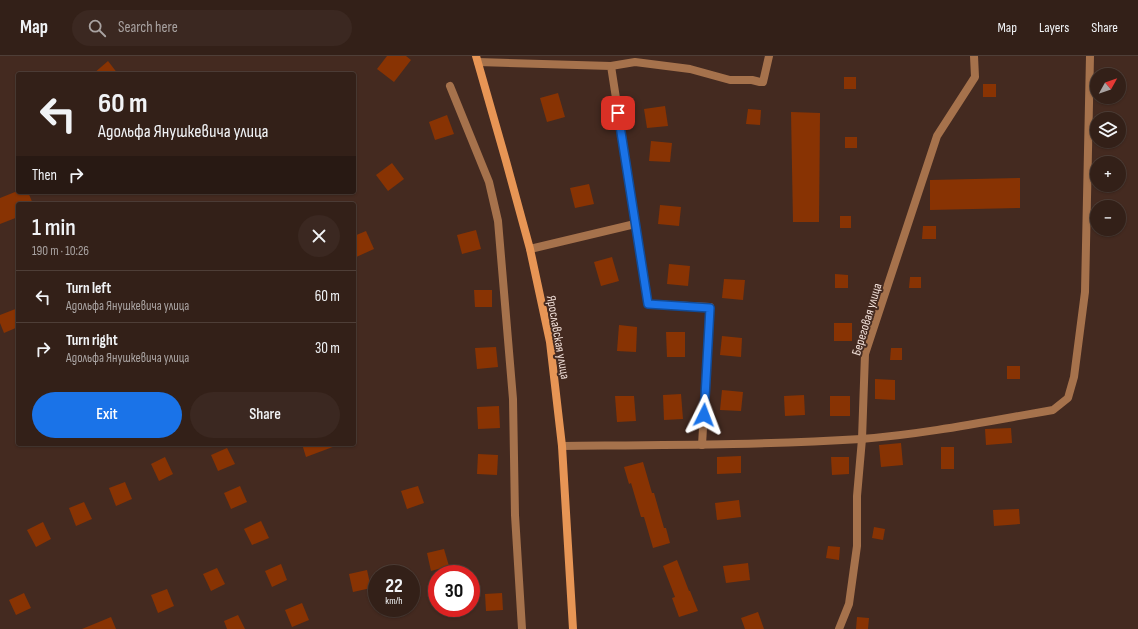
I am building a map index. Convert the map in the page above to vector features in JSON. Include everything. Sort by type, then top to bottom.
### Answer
[{"type":"main road","name":"Ярославская улица","points":[[477,59],[530,249],[550,342],[562,446],[573,629]]},
{"type":"street","points":[[477,59],[542,60],[611,66],[634,62],[690,69],[730,80],[752,80],[763,82],[769,56]]},
{"type":"street","name":"Береговая улица","points":[[839,629],[849,604],[857,546],[857,496],[862,439],[865,354],[937,136],[975,77],[974,56]]},
{"type":"street","points":[[562,446],[702,446],[862,439],[929,432],[1053,410],[1068,398],[1074,376],[1085,292],[1090,56]]},
{"type":"street","points":[[611,66],[634,224],[648,304],[710,308],[702,446]]},
{"type":"street","points":[[450,86],[489,182],[498,221],[513,399],[516,515],[522,629]]},
{"type":"street","points":[[530,249],[634,224]]},
{"type":"building","points":[[387,56],[406,56],[411,60],[394,82],[377,69]]},
{"type":"building","points":[[108,61],[116,72],[95,72]]},
{"type":"building","points":[[844,77],[856,77],[856,89],[844,89]]},
{"type":"building","points":[[983,84],[996,84],[996,97],[983,97]]},
{"type":"building","points":[[558,93],[565,117],[547,122],[540,98]]},
{"type":"building","points":[[665,106],[668,126],[647,128],[644,109]]},
{"type":"building","points":[[748,109],[761,110],[760,125],[746,124]]},
{"type":"building","points":[[791,112],[820,113],[819,222],[793,222]]},
{"type":"building","points":[[447,115],[454,134],[435,140],[429,122]]},
{"type":"building","points":[[845,137],[857,137],[857,148],[845,148]]},
{"type":"building","points":[[651,141],[672,143],[670,162],[649,161]]},
{"type":"building","points":[[392,163],[404,179],[388,191],[376,175]]},
{"type":"building","points":[[1020,178],[1020,208],[930,210],[930,180]]},
{"type":"building","points":[[589,184],[594,204],[575,208],[570,188]]},
{"type":"building","points":[[16,192],[16,194],[29,194],[32,202],[16,202],[16,218],[0,224],[0,198]]},
{"type":"building","points":[[660,205],[681,207],[679,226],[658,224]]},
{"type":"building","points":[[840,216],[851,216],[851,228],[840,228]]},
{"type":"building","points":[[923,226],[936,226],[936,239],[922,239]]},
{"type":"building","points":[[476,230],[481,249],[462,254],[457,235]]},
{"type":"building","points":[[366,231],[374,249],[356,257],[356,235]]},
{"type":"building","points":[[612,257],[619,281],[601,286],[594,262]]},
{"type":"building","points":[[669,264],[690,266],[688,286],[667,284]]},
{"type":"building","points":[[835,274],[848,275],[848,288],[835,288]]},
{"type":"building","points":[[910,277],[921,277],[921,288],[909,288]]},
{"type":"building","points":[[724,279],[745,280],[743,300],[722,298]]},
{"type":"building","points":[[474,290],[492,290],[492,307],[475,307]]},
{"type":"building","points":[[16,309],[16,328],[4,333],[0,323],[0,315]]},
{"type":"building","points":[[834,323],[852,323],[852,341],[834,341]]},
{"type":"building","points":[[619,325],[637,327],[636,352],[617,351]]},
{"type":"building","points":[[666,332],[685,332],[685,357],[667,357]]},
{"type":"building","points":[[722,336],[742,338],[741,357],[720,355]]},
{"type":"building","points":[[496,347],[498,367],[477,369],[475,348]]},
{"type":"building","points":[[891,348],[902,348],[902,360],[890,360]]},
{"type":"building","points":[[1007,366],[1020,366],[1020,379],[1007,379]]},
{"type":"building","points":[[875,379],[895,380],[895,400],[875,399]]},
{"type":"building","points":[[722,390],[743,392],[741,411],[720,410]]},
{"type":"building","points":[[681,394],[683,419],[664,420],[663,395]]},
{"type":"building","points":[[804,395],[805,415],[785,416],[784,396]]},
{"type":"building","points":[[615,396],[634,396],[636,421],[617,422]]},
{"type":"building","points":[[830,396],[850,396],[850,416],[830,416]]},
{"type":"building","points":[[499,406],[500,428],[478,429],[477,407]]},
{"type":"building","points":[[1011,428],[1012,443],[986,445],[985,429]]},
{"type":"building","points":[[901,443],[903,465],[881,467],[879,445]]},
{"type":"building","points":[[303,446],[335,446],[306,457]]},
{"type":"building","points":[[941,447],[954,447],[954,469],[941,469]]},
{"type":"building","points":[[227,448],[235,464],[218,471],[211,455]]},
{"type":"building","points":[[478,454],[498,455],[497,475],[477,474]]},
{"type":"building","points":[[741,456],[741,473],[717,474],[717,457]]},
{"type":"building","points":[[165,457],[173,474],[159,481],[151,464]]},
{"type":"building","points":[[831,457],[849,457],[849,474],[832,475]]},
{"type":"building","points":[[643,462],[652,493],[654,493],[670,543],[653,548],[644,517],[641,517],[631,483],[629,484],[624,467]]},
{"type":"building","points":[[125,482],[132,499],[116,506],[109,488]]},
{"type":"building","points":[[240,486],[247,502],[231,509],[224,493]]},
{"type":"building","points":[[418,486],[424,503],[407,509],[401,491]]},
{"type":"building","points":[[739,500],[741,517],[717,520],[715,503]]},
{"type":"building","points":[[84,502],[92,519],[76,526],[69,508]]},
{"type":"building","points":[[1019,509],[1020,524],[994,526],[993,510]]},
{"type":"building","points":[[261,521],[269,538],[252,545],[244,529]]},
{"type":"building","points":[[43,522],[51,539],[36,547],[27,530]]},
{"type":"building","points":[[874,527],[885,529],[883,540],[872,538]]},
{"type":"building","points":[[828,546],[840,547],[839,560],[826,558]]},
{"type":"building","points":[[444,549],[449,565],[430,565],[427,553]]},
{"type":"building","points":[[677,560],[698,611],[679,617],[672,598],[675,597],[663,566]]},
{"type":"building","points":[[748,563],[750,580],[726,583],[723,566]]},
{"type":"building","points":[[281,564],[287,580],[272,587],[265,571]]},
{"type":"building","points":[[217,568],[225,584],[211,591],[203,574]]},
{"type":"building","points":[[367,570],[368,589],[353,592],[349,574]]},
{"type":"building","points":[[167,589],[174,606],[158,613],[151,595]]},
{"type":"building","points":[[24,593],[31,608],[16,615],[9,600]]},
{"type":"building","points":[[502,593],[503,610],[486,611],[485,594]]},
{"type":"building","points":[[302,603],[309,620],[292,627],[285,610]]},
{"type":"building","points":[[758,612],[764,629],[745,629],[741,618]]},
{"type":"building","points":[[238,615],[245,629],[227,629],[224,621]]},
{"type":"building","points":[[111,617],[116,629],[82,629]]},
{"type":"building","points":[[857,617],[869,618],[868,629],[856,629]]},
{"type":"route","points":[[618,113],[634,224],[648,304],[710,308],[704,415]]}]
